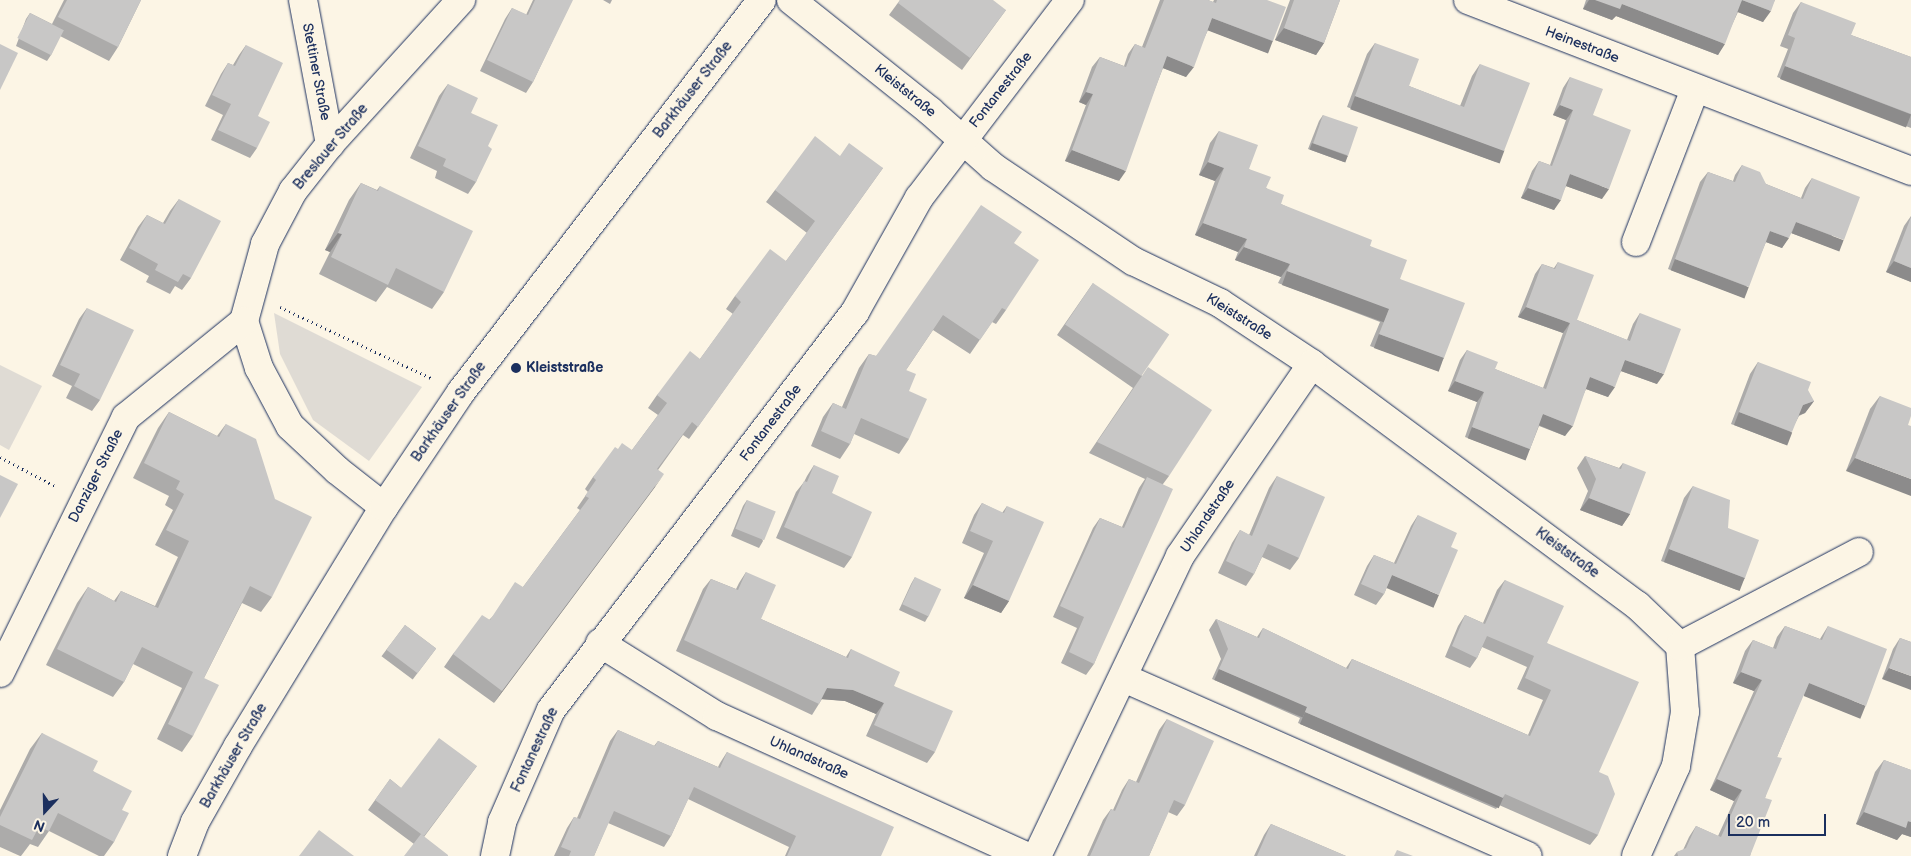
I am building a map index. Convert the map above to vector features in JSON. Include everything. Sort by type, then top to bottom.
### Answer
[{"type":"street","name":"Stettiner Straße","points":[[302,0],[330,144]]},
{"type":"street","name":"Breslauer Straße","points":[[244,321],[270,235],[293,192],[330,144],[461,0]]},
{"type":"street","name":"Barkhäuser Straße","points":[[182,856],[196,822],[238,746],[384,507],[461,392],[762,0]]},
{"type":"street","name":"Kleiststraße","points":[[790,0],[963,140],[993,167],[1133,261],[1220,303],[1312,364],[1637,605],[1680,646]]},
{"type":"street","name":"Fontanestraße","points":[[495,856],[502,822],[551,710],[600,643],[627,614],[855,312],[919,198],[1070,0]]},
{"type":"street","name":"Heinestraße","points":[[1468,0],[1911,171]]},
{"type":"street","points":[[1636,242],[1695,89]]},
{"type":"street","points":[[244,321],[259,368],[290,426],[336,470],[384,507]]},
{"type":"street","name":"Danziger Straße","points":[[0,673],[126,417],[244,321]]},
{"type":"street","name":"Uhlandstraße","points":[[1037,856],[1124,678],[1180,556],[1312,364]]},
{"type":"street","points":[[1636,856],[1676,766],[1685,712],[1680,646],[1860,552]]},
{"type":"street","name":"Uhlandstraße","points":[[600,643],[717,716],[1026,856]]},
{"type":"street","points":[[1124,678],[1528,856]]},
{"type":"path","points":[[252,292],[461,392]]},
{"type":"path","points":[[0,458],[84,500]]},
{"type":"shaded area","points":[[274,313],[422,387],[369,461],[313,420],[280,354]]},
{"type":"shaded area","points":[[0,365],[42,386],[9,450],[0,445]]},
{"type":"building","points":[[67,0],[141,0],[118,47],[58,17]]},
{"type":"building","points":[[535,0],[573,0],[533,82],[487,60],[512,8],[528,15]]},
{"type":"building","points":[[900,0],[993,0],[1006,10],[970,58],[898,3]]},
{"type":"building","points":[[1164,0],[1208,0],[1216,3],[1217,0],[1267,0],[1286,7],[1273,41],[1212,18],[1194,67],[1167,56],[1126,171],[1072,150],[1093,94],[1086,92],[1100,57],[1126,67],[1135,44],[1145,48]]},
{"type":"building","points":[[1294,0],[1340,0],[1324,43],[1284,28]]},
{"type":"building","points":[[1595,0],[1742,0],[1725,44],[1622,4],[1620,9]]},
{"type":"building","points":[[1742,0],[1775,0],[1771,11]]},
{"type":"building","points":[[1801,2],[1856,23],[1851,35],[1911,57],[1911,114],[1785,66],[1795,38],[1788,35]]},
{"type":"building","points":[[30,13],[64,30],[51,55],[17,38]]},
{"type":"building","points":[[1375,43],[1419,59],[1409,86],[1464,107],[1480,64],[1530,83],[1504,151],[1355,96]]},
{"type":"building","points":[[0,44],[18,53],[0,90]]},
{"type":"building","points":[[246,45],[283,63],[258,116],[270,122],[257,148],[218,130],[231,104],[212,95],[228,63],[235,66]]},
{"type":"building","points":[[1570,77],[1603,89],[1593,115],[1631,130],[1609,189],[1570,174],[1561,200],[1528,188],[1539,161],[1552,166],[1563,138],[1573,110],[1560,105]]},
{"type":"building","points":[[448,84],[478,98],[471,113],[498,125],[488,146],[492,149],[476,182],[443,166],[446,159],[418,146]]},
{"type":"building","points":[[1323,115],[1358,127],[1348,155],[1313,143]]},
{"type":"building","points":[[1219,131],[1258,145],[1249,169],[1271,177],[1266,188],[1284,195],[1281,204],[1372,240],[1370,246],[1407,260],[1400,279],[1465,303],[1444,358],[1379,334],[1389,309],[1287,271],[1290,264],[1244,247],[1247,239],[1203,223],[1224,168],[1208,162]]},
{"type":"building","points":[[815,136],[840,156],[849,143],[883,168],[698,427],[692,422],[657,469],[664,474],[502,691],[453,654],[482,615],[490,620],[515,582],[523,587],[589,498],[585,496],[596,480],[593,477],[615,447],[618,449],[622,443],[632,450],[667,403],[657,395],[690,351],[700,359],[741,302],[735,296],[770,249],[786,261],[815,221],[775,190]]},
{"type":"building","points":[[1742,165],[1760,172],[1766,184],[1803,199],[1812,178],[1860,197],[1844,240],[1796,222],[1789,238],[1770,231],[1749,287],[1675,259],[1708,172],[1735,182]]},
{"type":"building","points":[[361,183],[378,191],[380,186],[473,231],[444,292],[396,268],[388,285],[331,257],[342,234],[338,233]]},
{"type":"building","points":[[179,199],[221,221],[191,278],[183,274],[178,282],[155,270],[158,264],[129,248],[147,215],[165,224]]},
{"type":"building","points":[[981,205],[1022,232],[1014,243],[1039,260],[1006,310],[1002,308],[980,340],[943,315],[906,370],[916,374],[909,391],[927,399],[909,439],[861,418],[850,444],[821,431],[833,403],[846,409],[869,354],[876,356]]},
{"type":"building","points":[[1911,217],[1911,268],[1894,261]]},
{"type":"building","points":[[1558,262],[1594,275],[1577,320],[1630,341],[1640,313],[1681,329],[1664,374],[1625,360],[1615,387],[1590,377],[1573,426],[1543,414],[1530,449],[1472,427],[1484,392],[1455,381],[1467,350],[1498,362],[1495,369],[1546,389],[1570,323],[1526,307],[1542,264],[1555,269]]},
{"type":"building","points":[[1093,283],[1169,334],[1141,376],[1065,324]]},
{"type":"building","points":[[87,308],[134,330],[100,400],[74,386],[80,374],[60,365]]},
{"type":"building","points":[[1758,362],[1811,382],[1808,390],[1814,401],[1803,405],[1792,432],[1739,412]]},
{"type":"building","points":[[1148,367],[1212,410],[1169,476],[1097,442]]},
{"type":"building","points":[[1880,396],[1911,408],[1908,425],[1911,426],[1911,479],[1855,458]]},
{"type":"building","points":[[169,412],[219,437],[226,424],[256,439],[275,499],[312,517],[272,597],[250,586],[204,678],[219,685],[193,736],[168,724],[193,672],[142,647],[124,682],[57,649],[88,587],[116,602],[121,591],[158,608],[189,541],[166,530],[184,494],[176,489],[180,481],[144,463]]},
{"type":"building","points":[[1585,456],[1621,469],[1623,463],[1646,472],[1630,514],[1589,498],[1596,479]]},
{"type":"building","points":[[814,465],[839,476],[832,493],[872,512],[852,557],[784,527],[804,481],[807,482]]},
{"type":"building","points":[[0,475],[18,484],[0,518]]},
{"type":"building","points":[[1277,476],[1325,497],[1299,558],[1268,544],[1254,574],[1226,561],[1240,530],[1252,536]]},
{"type":"building","points":[[1147,477],[1173,489],[1094,664],[1069,652],[1084,617],[1060,606],[1100,518],[1124,528]]},
{"type":"building","points":[[1693,486],[1730,500],[1728,528],[1759,540],[1745,578],[1669,549]]},
{"type":"building","points":[[747,500],[776,512],[764,540],[735,529]]},
{"type":"building","points":[[982,503],[1004,513],[1007,506],[1044,522],[1009,601],[973,585],[993,541],[970,531]]},
{"type":"building","points":[[1418,515],[1457,533],[1451,547],[1458,550],[1439,595],[1392,575],[1384,594],[1361,584],[1374,555],[1396,564]]},
{"type":"building","points":[[746,572],[776,585],[761,619],[848,658],[851,649],[900,672],[894,686],[953,711],[935,752],[874,725],[884,703],[853,690],[827,688],[819,704],[684,640],[711,579],[738,590]]},
{"type":"building","points":[[915,577],[941,589],[929,616],[902,604]]},
{"type":"building","points":[[1505,580],[1564,606],[1547,643],[1639,682],[1599,772],[1608,776],[1615,794],[1598,835],[1505,794],[1503,798],[1305,712],[1307,707],[1219,669],[1228,649],[1216,619],[1259,638],[1263,628],[1348,669],[1352,659],[1530,736],[1551,690],[1525,678],[1534,656],[1487,636],[1477,658],[1452,646],[1465,615],[1485,624]]},
{"type":"building","points":[[405,625],[436,648],[417,673],[386,650]]},
{"type":"building","points":[[1785,626],[1822,640],[1828,626],[1887,649],[1866,706],[1809,683],[1777,757],[1782,758],[1765,798],[1772,800],[1750,856],[1678,856],[1677,852],[1686,848],[1696,826],[1721,837],[1742,790],[1717,779],[1762,680],[1741,672],[1753,640],[1776,649]]},
{"type":"building","points":[[1900,638],[1911,642],[1911,676],[1889,668]]},
{"type":"building","points":[[1167,719],[1214,741],[1185,805],[1174,800],[1149,856],[1090,856],[1111,809],[1115,811],[1129,779],[1139,783]]},
{"type":"building","points":[[618,730],[655,746],[658,741],[720,768],[727,752],[894,827],[881,856],[787,856],[796,836],[694,787],[671,836],[614,811],[594,856],[569,856],[571,851],[561,847],[574,817],[580,819]]},
{"type":"building","points":[[42,733],[98,761],[93,771],[132,791],[122,810],[129,813],[114,842],[58,813],[49,831],[39,827],[32,840],[0,825],[0,817]]},
{"type":"building","points":[[439,738],[477,766],[424,836],[375,800],[390,779],[401,788]]},
{"type":"building","points":[[1884,760],[1911,770],[1911,822],[1908,821],[1906,828],[1864,812]]},
{"type":"building","points":[[1271,824],[1346,856],[1257,856]]},
{"type":"building","points":[[319,830],[354,856],[299,856]]},
{"type":"building","points":[[421,834],[448,855],[448,856],[404,856]]},
{"type":"building","points":[[1397,850],[1413,856],[1394,856]]},
{"type":"place","name":"Kleiststraße","points":[[516,368]]}]
